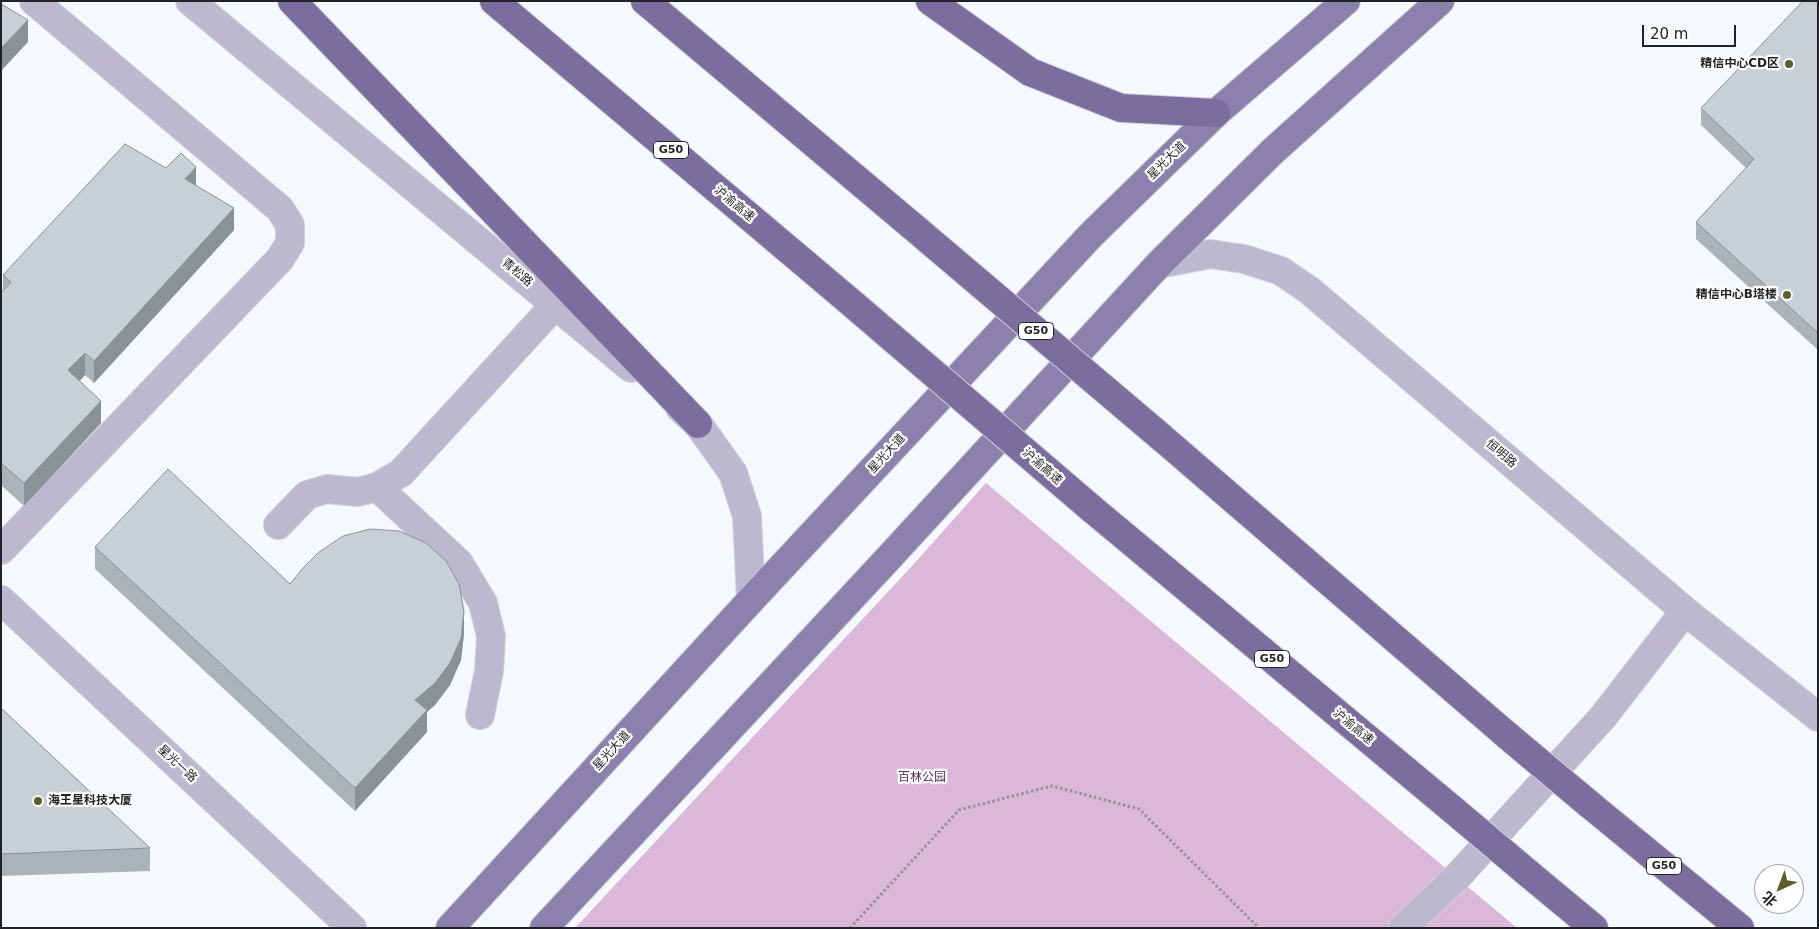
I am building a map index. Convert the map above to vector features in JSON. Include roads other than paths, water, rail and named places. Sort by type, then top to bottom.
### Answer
[{"type":"highway","points":[[292,1],[698,424]]},
{"type":"highway","name":"沪渝高速","points":[[494,1],[1092,509],[1594,928]]},
{"type":"highway","name":"G50","points":[[645,1],[1161,437],[1589,804],[1740,928]]},
{"type":"highway","points":[[930,1],[1030,72],[1121,108],[1216,113]]},
{"type":"main road","name":"星光大道","points":[[450,928],[751,600],[1091,235],[1216,113],[1346,1]]},
{"type":"main road","points":[[544,928],[1159,264],[1272,151],[1440,1]]},
{"type":"street","points":[[1,550],[280,259],[290,243],[290,225],[280,208],[34,1]]},
{"type":"street","name":"青松路","points":[[190,1],[698,424],[733,473],[747,516],[751,600]]},
{"type":"street","name":"恒明路","points":[[1159,264],[1210,254],[1244,259],[1281,271],[1302,285],[1685,611],[1818,717]]},
{"type":"street","points":[[278,525],[306,495],[327,489],[358,492],[378,487],[401,473],[555,305]]},
{"type":"street","points":[[378,487],[459,563],[484,603],[491,636],[489,671],[480,715]]},
{"type":"street","name":"星光一路","points":[[1,600],[352,928]]},
{"type":"street","points":[[1403,928],[1456,877],[1603,717],[1685,611]]},
{"type":"place","name":"精信中心CD区","points":[[1789,64]]},
{"type":"place","name":"精信中心B塔楼","points":[[1787,295]]},
{"type":"place","name":"海王星科技大厦","points":[[38,801]]},
{"type":"park label","name":"百林公园","points":[[922,778]]}]
